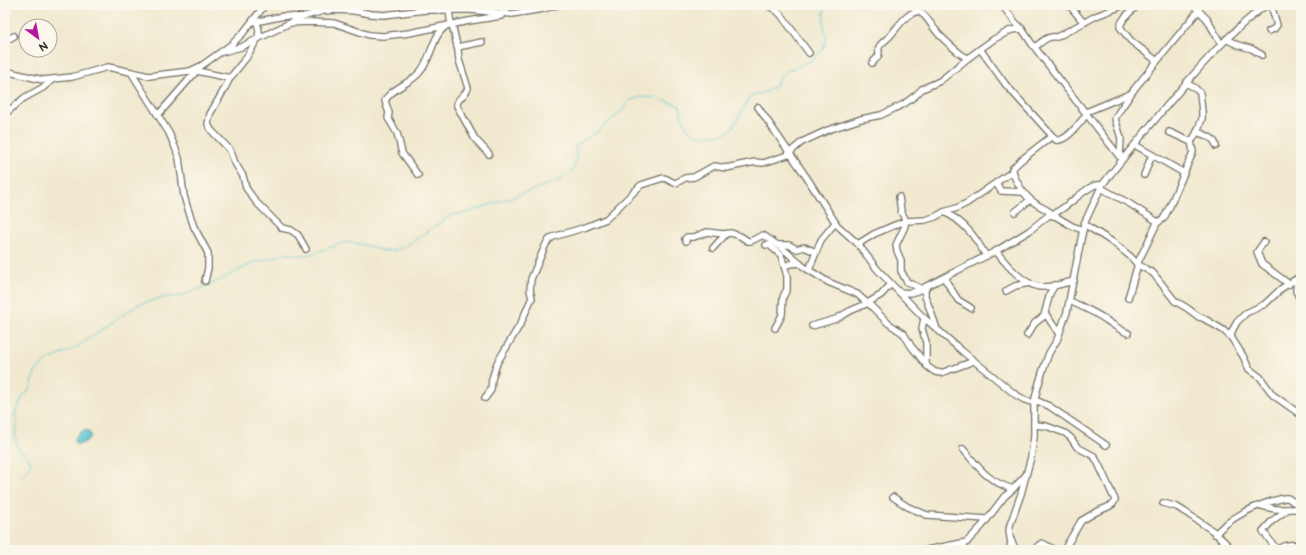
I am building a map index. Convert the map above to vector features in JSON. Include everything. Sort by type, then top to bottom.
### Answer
[{"type":"street","points":[[158,115],[199,69],[232,44],[255,21],[265,5]]},
{"type":"street","points":[[480,5],[489,12]]},
{"type":"street","points":[[290,23],[308,22],[334,24],[375,36],[409,33],[543,9],[556,5]]},
{"type":"street","points":[[767,5],[781,15],[809,53]]},
{"type":"street","points":[[1002,5],[1022,29],[1120,159]]},
{"type":"street","points":[[1069,5],[1084,23]]},
{"type":"street","points":[[1035,47],[1049,37],[1057,37],[1096,16],[1124,5]]},
{"type":"street","points":[[1193,5],[1210,24],[1221,44]]},
{"type":"street","points":[[1016,550],[1011,540],[1009,531],[1032,452],[1035,402],[1043,370],[1059,334],[1070,301],[1084,224],[1102,187],[1120,159],[1135,145],[1186,83],[1221,44],[1241,24],[1266,5]]},
{"type":"street","points":[[1269,30],[1274,29],[1277,25],[1270,5]]},
{"type":"street","points":[[1136,6],[1124,18],[1120,26],[1131,41],[1157,60]]},
{"type":"street","points":[[222,52],[241,47],[302,17],[330,10],[355,10],[371,14],[384,15],[448,7],[512,14]]},
{"type":"street","points":[[448,7],[450,25],[458,47],[459,60],[468,88],[465,95],[458,101],[457,106],[475,139],[489,154]]},
{"type":"street","points":[[1120,159],[1121,138],[1115,119],[1130,94],[1199,10]]},
{"type":"street","points":[[872,63],[879,54],[878,48],[880,45],[901,22],[918,11],[961,55],[968,58]]},
{"type":"street","points":[[255,21],[284,16],[302,17]]},
{"type":"street","points":[[255,21],[259,31],[258,38],[246,58],[230,78],[210,114],[208,119],[209,126],[230,150],[234,163],[243,176],[246,188],[256,202],[282,228],[291,230],[298,235],[306,249]]},
{"type":"street","points":[[418,175],[402,153],[397,133],[388,118],[389,113],[385,101],[390,95],[419,74],[427,61],[440,32],[450,25]]},
{"type":"street","points":[[485,398],[491,390],[492,379],[497,363],[521,322],[532,298],[530,284],[540,258],[549,240],[553,237],[586,228],[606,219],[637,188],[643,184],[663,178],[676,183],[685,178],[694,177],[714,166],[726,168],[755,162],[763,163],[789,154],[802,142],[828,130],[861,119],[881,116],[904,104],[922,89],[934,85],[940,81],[994,39],[1011,30],[1022,29]]},
{"type":"street","points":[[5,42],[14,36]]},
{"type":"street","points":[[1226,39],[1238,46],[1252,49],[1262,55]]},
{"type":"street","points":[[458,47],[482,42]]},
{"type":"street","points":[[980,49],[1006,85],[1056,140],[1063,140],[1073,131],[1086,113],[1130,94]]},
{"type":"street","points":[[5,71],[34,78],[52,80],[72,77],[108,67],[143,76],[155,76],[199,69],[230,78]]},
{"type":"street","points":[[131,72],[173,140],[179,158],[184,196],[187,206],[194,227],[208,253],[208,268],[205,281]]},
{"type":"street","points":[[5,114],[24,98],[44,87],[52,80]]},
{"type":"street","points":[[1128,298],[1137,264],[1158,222],[1164,218],[1194,152],[1192,140],[1197,132],[1202,116],[1200,93],[1186,83]]},
{"type":"street","points":[[758,107],[807,178],[835,223],[858,244],[877,270],[924,318],[1016,395],[1025,400],[1049,406],[1106,445]]},
{"type":"street","points":[[1169,132],[1186,140],[1192,140]]},
{"type":"street","points":[[1197,132],[1213,139],[1216,146]]},
{"type":"street","points":[[1052,136],[1012,169],[1023,192],[1030,200],[1072,226],[1083,230]]},
{"type":"street","points":[[1135,145],[1184,173]]},
{"type":"street","points":[[1144,174],[1152,155]]},
{"type":"street","points":[[858,244],[879,231],[906,222],[925,220],[935,217],[944,212],[962,206],[1013,171]]},
{"type":"street","points":[[996,183],[1001,191],[1023,192]]},
{"type":"street","points":[[900,292],[910,293],[925,287],[996,251],[1029,231],[1045,217],[1053,215],[1092,186],[1098,185],[1102,187],[1158,222]]},
{"type":"street","points":[[899,197],[900,211],[906,222],[896,245],[901,260],[902,271],[907,282],[925,287]]},
{"type":"street","points":[[1015,212],[1030,200]]},
{"type":"street","points":[[944,212],[952,216],[974,236],[986,256]]},
{"type":"street","points":[[809,270],[821,240],[835,223]]},
{"type":"street","points":[[1084,224],[1114,243],[1137,264],[1156,276],[1175,301],[1199,317],[1223,330],[1231,337],[1244,356],[1249,369],[1260,377],[1273,394],[1301,415]]},
{"type":"street","points":[[686,241],[685,239],[687,237],[694,237],[707,232],[723,234],[731,233],[748,241],[763,235],[799,263],[828,282],[857,294],[888,323],[904,334],[910,346],[926,365],[935,372],[941,373],[974,361]]},
{"type":"street","points":[[713,248],[726,234]]},
{"type":"street","points":[[1264,242],[1257,252],[1260,262],[1289,284]]},
{"type":"street","points":[[766,245],[769,245],[779,253],[787,276],[787,289],[783,297],[782,315],[775,328]]},
{"type":"street","points":[[776,245],[789,245],[797,248],[804,247],[816,252]]},
{"type":"street","points":[[996,251],[1012,270],[1029,283],[1038,287],[1074,281]]},
{"type":"street","points":[[784,266],[799,263]]},
{"type":"street","points":[[946,276],[946,281],[958,300],[971,308]]},
{"type":"street","points":[[1231,337],[1232,331],[1237,322],[1246,313],[1264,304],[1278,291],[1299,277]]},
{"type":"street","points":[[1299,277],[1296,292],[1301,301]]},
{"type":"street","points":[[1006,291],[1015,286],[1029,283]]},
{"type":"street","points":[[812,326],[836,319],[868,303],[881,295],[891,284]]},
{"type":"street","points":[[1027,335],[1035,323],[1041,319],[1045,313],[1049,298],[1055,285]]},
{"type":"street","points":[[925,287],[925,296],[937,328]]},
{"type":"street","points":[[1070,301],[1084,307],[1128,334]]},
{"type":"street","points":[[1045,313],[1059,334]]},
{"type":"street","points":[[924,318],[922,329],[926,342],[926,365]]},
{"type":"street","points":[[1034,425],[1046,426],[1065,433],[1071,438],[1077,447],[1094,456],[1114,500],[1113,504],[1096,512],[1081,522],[1064,550]]},
{"type":"street","points":[[963,449],[992,480],[1002,486],[1013,489]]},
{"type":"street","points":[[959,550],[987,519],[1004,497],[1026,475]]},
{"type":"street","points":[[893,497],[908,506],[927,514],[946,517],[987,519]]},
{"type":"street","points":[[1215,534],[1234,517],[1247,510],[1284,498],[1288,498],[1293,503],[1297,503],[1301,499]]},
{"type":"street","points":[[1260,505],[1275,509],[1298,508],[1301,499]]},
{"type":"street","points":[[1163,503],[1177,507],[1215,534],[1232,550]]},
{"type":"street","points":[[1288,509],[1272,521],[1263,531],[1277,550],[1282,546],[1301,546]]},
{"type":"street","points":[[1009,550],[1011,540]]},
{"type":"street","points":[[927,550],[967,542]]},
{"type":"street","points":[[1034,550],[1042,544],[1055,550]]},
{"type":"water","points":[[86,430],[91,436],[85,442],[76,444],[74,441],[76,437]]},
{"type":"waterway","points":[[20,476],[28,470],[31,462],[18,448],[15,436],[17,426],[15,414],[22,398],[31,388],[35,372],[47,361],[77,347],[137,305],[165,297],[182,296],[214,283],[253,263],[285,254],[311,254],[346,242],[365,245],[383,251],[393,251],[406,246],[451,215],[463,214],[556,182],[567,175],[574,168],[576,159],[575,146],[597,132],[621,112],[630,100],[641,97],[657,98],[680,106],[687,128],[698,136],[725,134],[734,126],[747,101],[753,95],[766,92],[775,86],[785,72],[814,59],[823,49],[827,38],[824,27],[825,5]]}]
